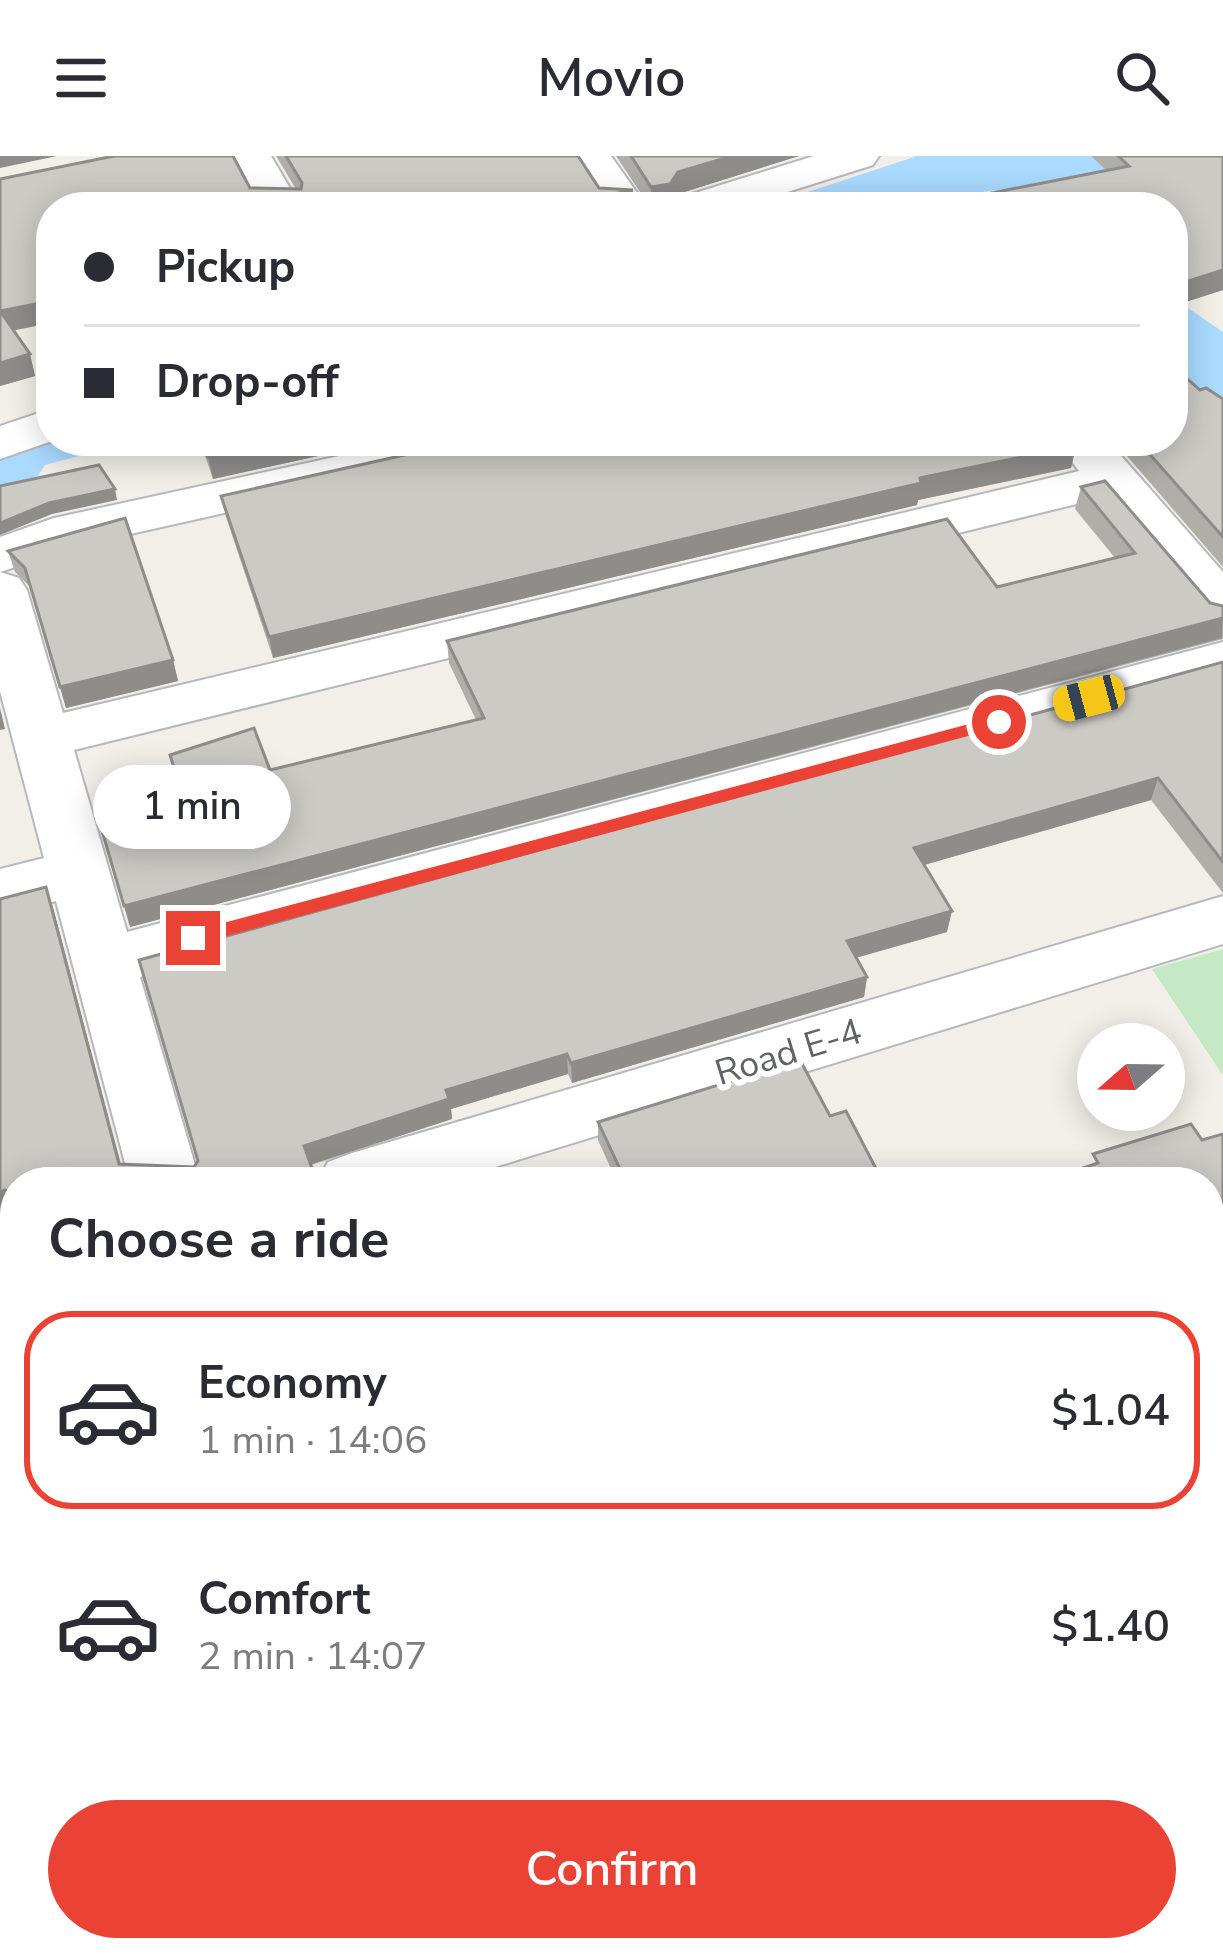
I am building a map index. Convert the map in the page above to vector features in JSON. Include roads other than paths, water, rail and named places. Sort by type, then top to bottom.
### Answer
[{"type":"street","points":[[250,156],[270,192]]},
{"type":"street","points":[[589,156],[614,192]]},
{"type":"street","points":[[731,192],[797,164],[858,156]]},
{"type":"street","points":[[0,444],[36,430]]},
{"type":"street","points":[[0,555],[73,530],[410,456]]},
{"type":"street","points":[[41,738],[1097,460],[1223,608]]},
{"type":"street","points":[[0,590],[160,1167]]},
{"type":"street","points":[[104,962],[1223,662]]},
{"type":"street","points":[[0,892],[79,872]]},
{"type":"street","name":"Road E-4","points":[[402,1167],[1223,920]]},
{"type":"water","points":[[917,156],[1140,156],[1055,192],[808,192]]},
{"type":"water","points":[[1188,308],[1223,332],[1223,418],[1188,395]]},
{"type":"water","points":[[36,446],[36,456],[79,456],[45,465],[34,482],[0,501],[0,459]]}]
